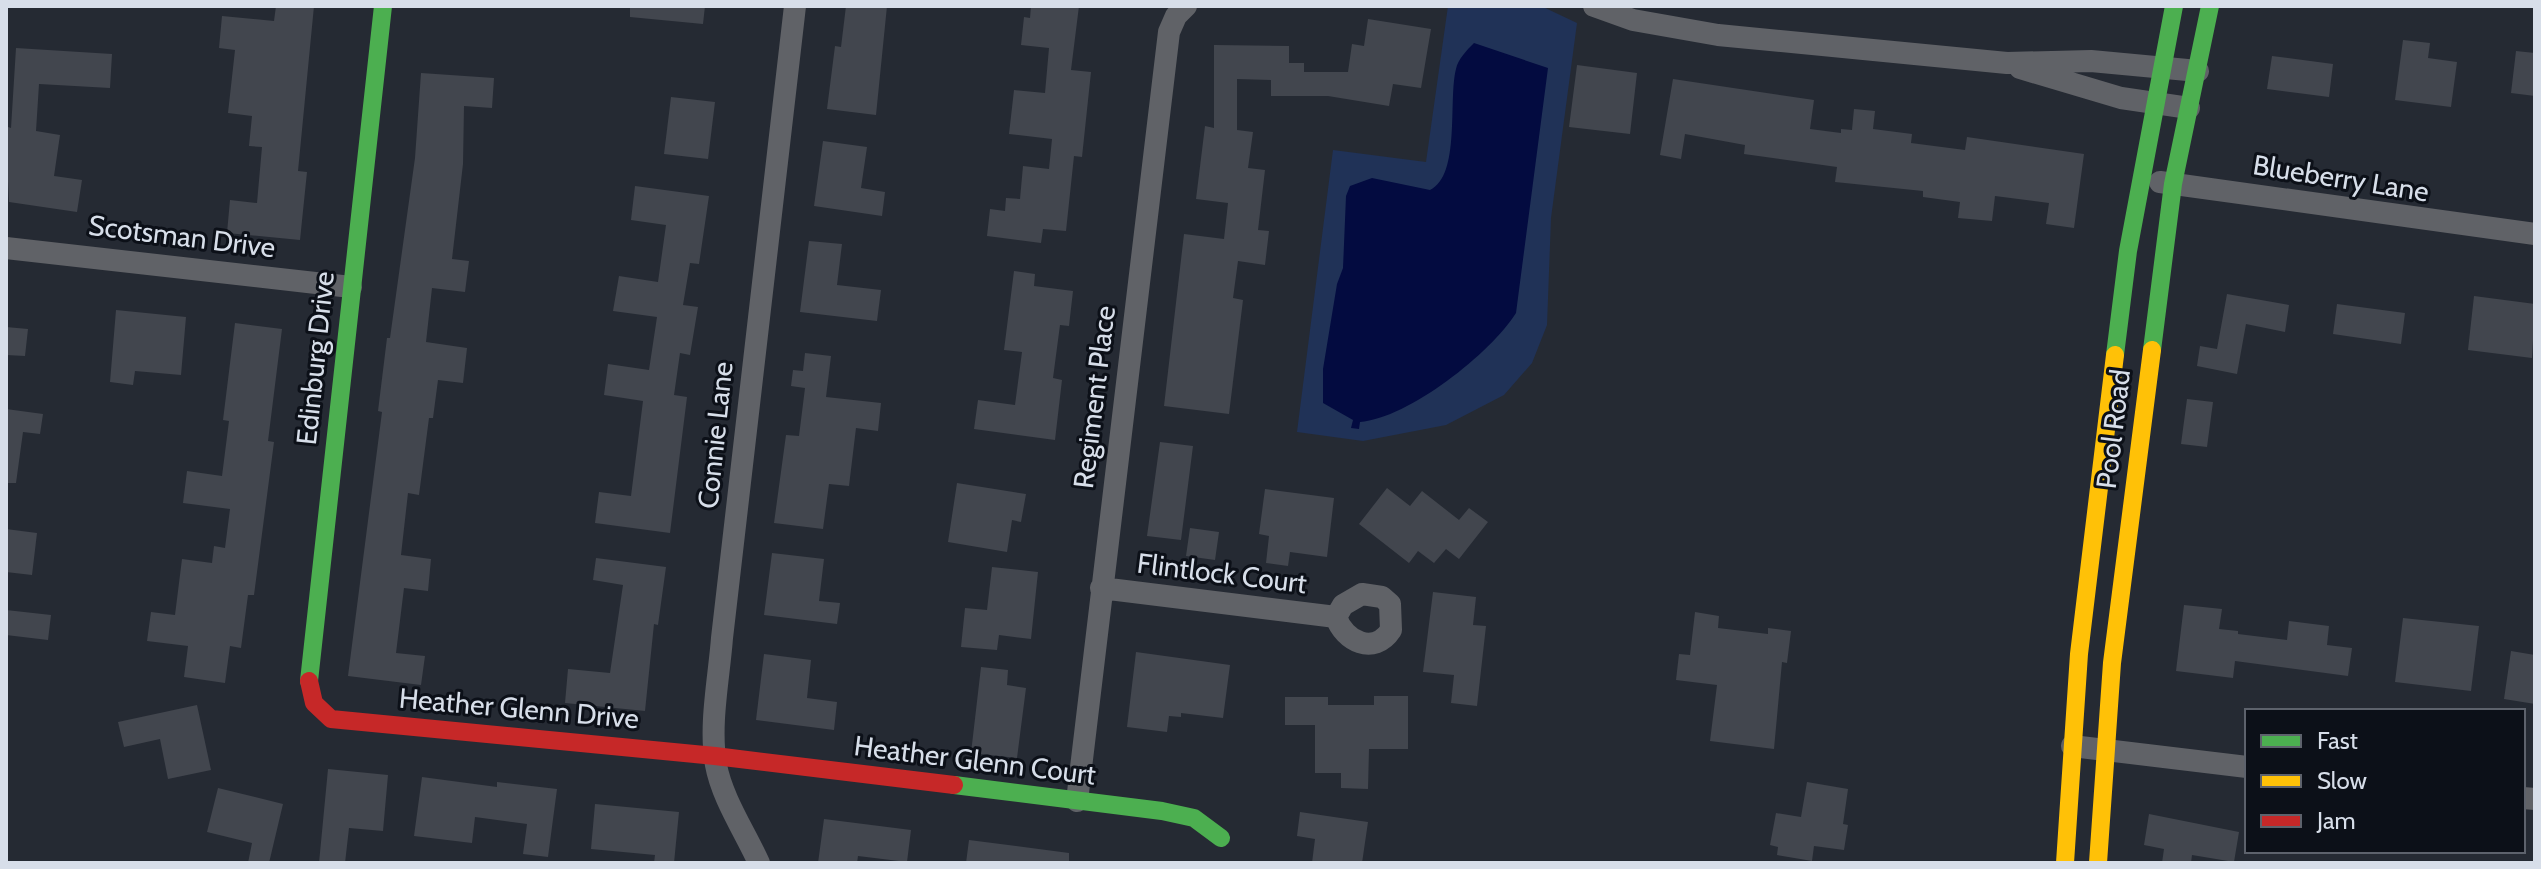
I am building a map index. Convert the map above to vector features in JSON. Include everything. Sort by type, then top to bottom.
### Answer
[{"type":"main road","name":"Edinburg Drive","points":[[319,714],[311,703],[309,687],[313,629],[383,6]]},
{"type":"main road","name":"Pool Road","points":[[2065,863],[2079,654],[2139,180],[2174,6]]},
{"type":"main road","name":"Pool Road","points":[[2098,863],[2103,751],[2173,184],[2210,6]]},
{"type":"main road","name":"Heather Glenn Drive","points":[[319,714],[331,719],[715,756]]},
{"type":"main road","name":"Heather Glenn Court","points":[[715,756],[1194,818],[1221,838]]},
{"type":"street","name":"Connie Lane","points":[[759,863],[724,788],[715,756],[722,638],[795,6]]},
{"type":"street","name":"Regiment Place","points":[[1077,801],[1169,32],[1176,16],[1186,6]]},
{"type":"street","points":[[1594,6],[1633,20],[1718,35],[2007,63],[2091,61],[2198,71]]},
{"type":"street","points":[[2007,63],[2079,88],[2189,108]]},
{"type":"street","name":"Blueberry Lane","points":[[2139,180],[2535,234]]},
{"type":"street","name":"Scotsman Drive","points":[[6,248],[351,287]]},
{"type":"street","name":"Flintlock Court","points":[[1101,588],[1336,617]]},
{"type":"street","points":[[2072,746],[2245,767]]},
{"type":"shaded area","points":[[1448,6],[1541,6],[1577,23],[1551,218],[1547,325],[1532,363],[1504,395],[1446,425],[1363,441],[1297,432],[1333,150],[1426,162]]},
{"type":"shaded area","points":[[1474,43],[1548,68],[1516,313],[1488,346],[1447,381],[1402,409],[1360,422],[1359,429],[1351,428],[1353,420],[1323,403],[1323,369],[1337,284],[1343,268],[1346,196],[1350,186],[1372,178],[1430,190],[1440,182],[1450,153],[1456,69]]},
{"type":"building","points":[[276,6],[314,6],[298,171],[307,172],[300,240],[227,233],[230,200],[257,203],[262,147],[249,146],[252,116],[228,113],[235,50],[219,48],[222,16],[274,21]]},
{"type":"building","points":[[630,6],[705,6],[703,24],[630,17]]},
{"type":"building","points":[[846,6],[887,6],[876,115],[827,109],[835,46],[841,47]]},
{"type":"building","points":[[1031,6],[1079,6],[1071,70],[1091,72],[1082,157],[1074,156],[1066,231],[1043,229],[1041,243],[987,236],[990,209],[1005,211],[1006,198],[1020,199],[1023,166],[1049,169],[1052,139],[1009,134],[1014,90],[1045,93],[1049,48],[1021,45],[1024,17],[1030,18]]},
{"type":"building","points":[[1368,19],[1431,29],[1421,88],[1393,84],[1389,106],[1328,96],[1271,96],[1271,80],[1237,79],[1237,130],[1253,132],[1248,168],[1265,170],[1258,230],[1269,231],[1265,265],[1238,261],[1233,298],[1243,300],[1229,414],[1164,406],[1184,234],[1224,239],[1228,203],[1196,199],[1205,126],[1214,128],[1214,45],[1289,46],[1289,63],[1304,63],[1304,72],[1348,72],[1352,44],[1364,46]]},
{"type":"building","points":[[2403,40],[2430,43],[2428,58],[2457,62],[2451,107],[2395,100]]},
{"type":"building","points":[[16,48],[112,54],[110,88],[39,84],[36,131],[60,135],[54,176],[82,180],[77,212],[9,202],[6,141],[8,127],[11,128]]},
{"type":"building","points":[[2516,51],[2535,53],[2535,96],[2511,93]]},
{"type":"building","points":[[2272,56],[2333,64],[2329,97],[2267,89]]},
{"type":"building","points":[[1577,65],[1637,73],[1630,134],[1569,127]]},
{"type":"building","points":[[421,73],[494,78],[492,108],[464,106],[463,164],[452,259],[469,261],[465,292],[432,288],[426,342],[467,348],[463,383],[438,380],[433,418],[429,418],[419,495],[408,493],[401,555],[431,559],[428,591],[404,588],[396,653],[425,656],[421,685],[348,676],[382,412],[378,411],[387,338],[390,338],[415,158]]},
{"type":"building","points":[[1673,79],[1814,100],[1810,129],[1841,133],[1841,129],[1852,130],[1854,109],[1875,111],[1873,129],[1912,134],[1911,143],[1965,150],[1967,137],[2084,154],[2074,228],[2046,224],[2049,203],[1995,196],[1992,221],[1958,218],[1960,202],[1923,197],[1923,191],[1835,182],[1837,167],[1744,154],[1745,145],[1685,134],[1681,159],[1660,155]]},
{"type":"building","points":[[671,97],[715,102],[708,159],[664,154]]},
{"type":"building","points":[[823,141],[867,147],[861,188],[885,192],[882,216],[814,206]]},
{"type":"building","points":[[635,186],[709,196],[699,264],[690,263],[683,305],[698,307],[690,355],[680,353],[674,395],[687,397],[670,533],[595,523],[599,492],[631,496],[643,401],[604,395],[608,364],[649,370],[657,317],[613,311],[619,276],[658,282],[666,225],[631,220]]},
{"type":"building","points":[[809,241],[842,244],[837,285],[881,290],[877,321],[800,312]]},
{"type":"building","points":[[1014,271],[1035,274],[1034,286],[1073,291],[1069,326],[1060,325],[1053,378],[1062,380],[1055,440],[974,429],[978,400],[1015,405],[1022,352],[1004,350]]},
{"type":"building","points":[[2227,294],[2289,305],[2285,332],[2246,324],[2237,374],[2197,366],[2200,346],[2217,349]]},
{"type":"building","points":[[2474,296],[2535,304],[2532,358],[2468,350]]},
{"type":"building","points":[[2337,304],[2405,313],[2401,344],[2333,334]]},
{"type":"building","points":[[116,310],[186,317],[181,375],[135,371],[133,385],[110,382]]},
{"type":"building","points":[[235,323],[282,329],[268,441],[274,442],[254,595],[248,595],[241,648],[230,646],[225,683],[184,677],[188,646],[147,641],[151,612],[175,615],[182,559],[212,563],[214,546],[225,548],[230,509],[183,503],[187,471],[222,476],[229,421],[223,420]]},
{"type":"building","points":[[6,327],[28,329],[25,356],[6,355]]},
{"type":"building","points":[[805,353],[831,356],[826,397],[881,403],[878,431],[856,428],[849,486],[829,484],[823,529],[774,523],[786,435],[799,436],[805,388],[791,386],[793,370],[803,371]]},
{"type":"building","points":[[2187,399],[2213,402],[2207,447],[2181,444]]},
{"type":"building","points":[[6,409],[43,414],[40,434],[23,432],[16,483],[6,483]]},
{"type":"building","points":[[1160,442],[1193,446],[1181,540],[1147,536]]},
{"type":"building","points":[[957,483],[1026,494],[1021,522],[1012,520],[1007,552],[948,542]]},
{"type":"building","points":[[1387,488],[1410,506],[1422,491],[1459,520],[1469,508],[1488,522],[1459,559],[1446,549],[1434,563],[1418,551],[1409,563],[1359,524]]},
{"type":"building","points":[[1265,489],[1334,498],[1327,557],[1290,552],[1288,566],[1266,563],[1269,536],[1259,534]]},
{"type":"building","points":[[1190,528],[1219,532],[1215,560],[1186,556]]},
{"type":"building","points":[[6,529],[37,533],[32,575],[6,572]]},
{"type":"building","points":[[772,553],[824,559],[819,601],[840,603],[837,624],[764,615]]},
{"type":"building","points":[[596,558],[666,567],[658,625],[654,624],[645,711],[565,703],[568,669],[610,673],[623,585],[593,580]]},
{"type":"building","points":[[992,567],[1038,572],[1031,639],[999,635],[997,650],[961,647],[965,608],[987,610]]},
{"type":"building","points":[[1433,592],[1476,597],[1473,625],[1486,626],[1477,706],[1451,703],[1454,675],[1423,672]]},
{"type":"building","points":[[2184,605],[2222,609],[2219,629],[2238,631],[2238,634],[2287,640],[2289,621],[2329,626],[2327,645],[2352,648],[2348,676],[2235,661],[2233,678],[2176,671]]},
{"type":"building","points":[[6,610],[51,615],[48,640],[6,635]]},
{"type":"building","points":[[1695,612],[1719,616],[1718,628],[1768,634],[1768,628],[1791,631],[1787,663],[1782,662],[1774,749],[1710,741],[1717,685],[1676,680],[1679,654],[1690,655]]},
{"type":"building","points":[[2403,618],[2479,626],[2471,691],[2395,682]]},
{"type":"building","points":[[2511,651],[2535,655],[2535,704],[2504,699]]},
{"type":"building","points":[[1136,652],[1230,665],[1223,718],[1181,713],[1181,717],[1169,716],[1167,732],[1127,727]]},
{"type":"building","points":[[764,654],[811,660],[807,698],[837,702],[834,730],[756,720]]},
{"type":"building","points":[[981,667],[1008,670],[1007,685],[1026,688],[1017,758],[971,753]]},
{"type":"building","points":[[1374,696],[1408,696],[1408,749],[1369,749],[1368,789],[1341,788],[1341,773],[1315,773],[1315,725],[1285,725],[1285,697],[1328,697],[1328,705],[1374,705]]},
{"type":"building","points":[[197,705],[211,770],[168,779],[160,739],[124,747],[118,722]]},
{"type":"building","points":[[328,769],[388,775],[383,831],[349,828],[345,863],[319,863]]},
{"type":"building","points":[[422,777],[497,787],[497,782],[557,789],[548,857],[523,854],[527,824],[475,817],[472,843],[414,836]]},
{"type":"building","points":[[1807,782],[1848,789],[1843,824],[1848,825],[1844,850],[1814,846],[1812,861],[1777,855],[1778,847],[1770,845],[1776,813],[1801,817]]},
{"type":"building","points":[[218,788],[283,804],[269,863],[248,863],[252,843],[207,832]]},
{"type":"building","points":[[595,804],[679,812],[674,863],[654,863],[655,855],[591,849]]},
{"type":"building","points":[[1300,812],[1368,822],[1362,863],[1312,863],[1315,839],[1297,836]]},
{"type":"building","points":[[2149,814],[2239,832],[2234,862],[2192,855],[2191,863],[2162,863],[2164,849],[2144,845]]},
{"type":"building","points":[[824,819],[911,830],[907,862],[858,856],[857,863],[818,863]]},
{"type":"building","points":[[969,840],[1069,853],[1069,863],[966,863]]},
{"type":"traffic: fast","points":[[309,681],[383,6]]},
{"type":"traffic: fast","points":[[2115,355],[2128,251],[2174,6]]},
{"type":"traffic: fast","points":[[2152,350],[2173,184],[2210,6]]},
{"type":"traffic: fast","points":[[954,785],[1162,811],[1194,818],[1221,838]]},
{"type":"traffic: slow","points":[[2098,863],[2112,663],[2152,350]]},
{"type":"traffic: slow","points":[[2065,863],[2079,654],[2115,355]]},
{"type":"traffic: jam","points":[[309,681],[314,703],[331,719],[715,756],[954,785]]}]
